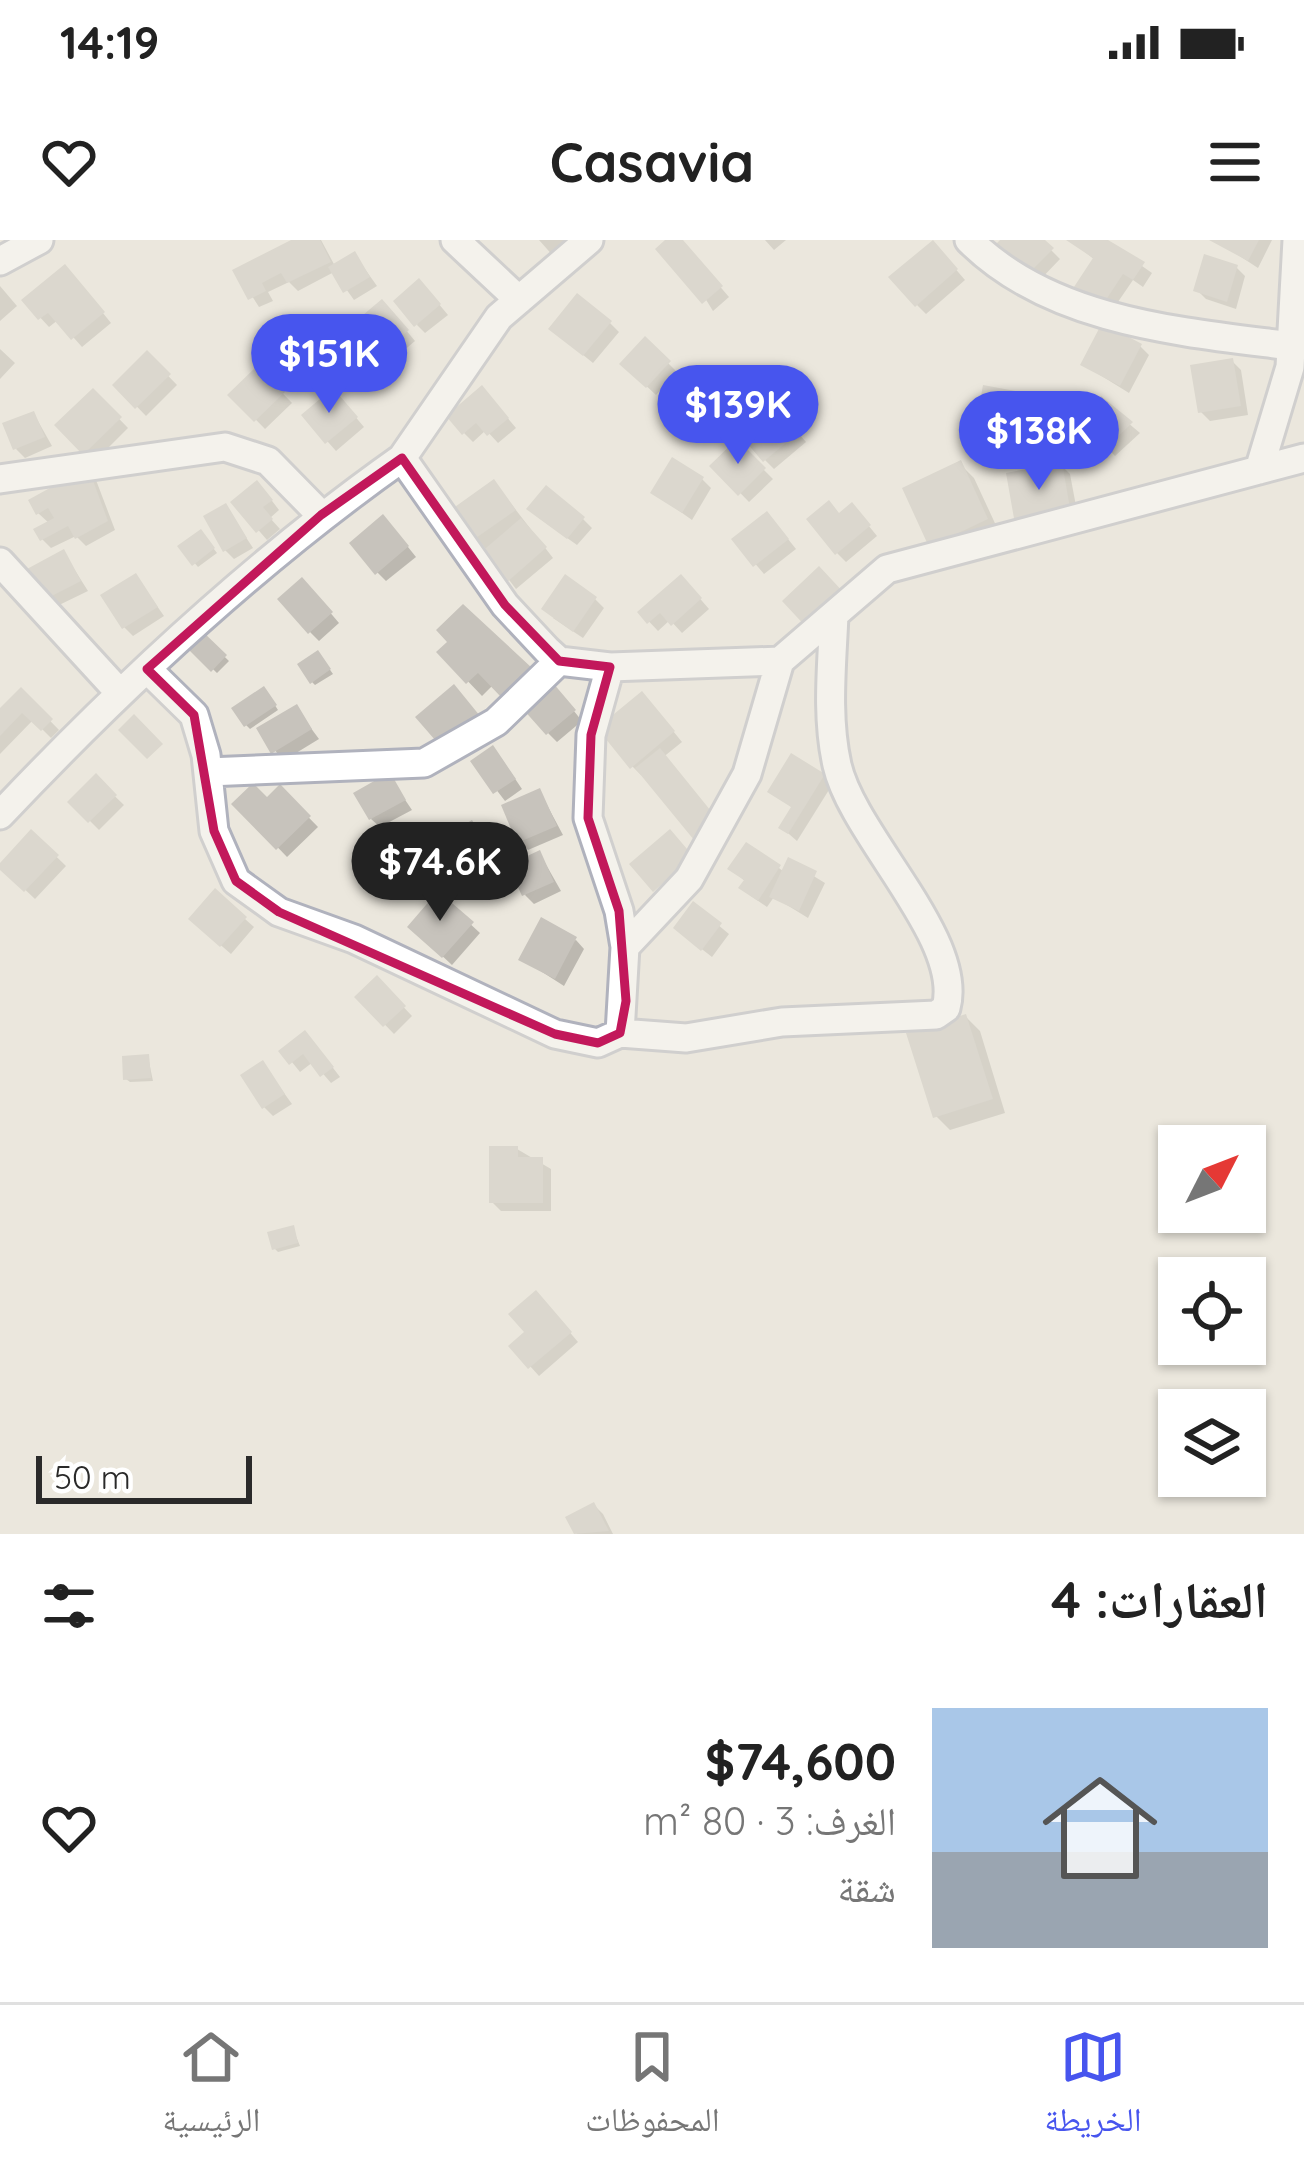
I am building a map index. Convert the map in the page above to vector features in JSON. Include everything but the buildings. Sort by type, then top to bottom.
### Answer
[{"type":"street","points":[[0,261],[40,240]]},
{"type":"street","points":[[454,240],[518,300]]},
{"type":"street","points":[[0,815],[119,693],[321,515],[402,458],[499,317],[589,240]]},
{"type":"street","points":[[969,240],[1001,269],[1130,321],[1291,346]]},
{"type":"street","points":[[1259,470],[1291,346],[1297,240]]},
{"type":"street","points":[[0,479],[225,447],[268,461],[321,515]]},
{"type":"street","points":[[402,458],[505,605],[559,661],[610,667],[781,661]]},
{"type":"street","points":[[625,946],[689,878],[748,773],[781,661],[886,569],[1304,458]]},
{"type":"street","points":[[0,562],[119,693]]},
{"type":"street","points":[[147,669],[194,715],[220,855],[236,881],[279,912],[353,939],[555,1034],[598,1043],[620,1033],[686,1038],[782,1022],[936,1015],[946,1008],[950,996],[930,926],[866,831],[838,767],[830,696],[833,615]]},
{"type":"street","points":[[208,772],[424,763],[496,722],[559,661]]},
{"type":"street","points":[[610,667],[591,735],[588,818],[619,910],[625,946],[620,1033]]},
{"type":"highlighted area","points":[[402,458],[505,605],[559,661],[610,667],[591,735],[588,818],[619,911],[626,1001],[620,1033],[598,1043],[555,1034],[279,912],[236,881],[214,831],[194,715],[147,669],[321,515]]}]
